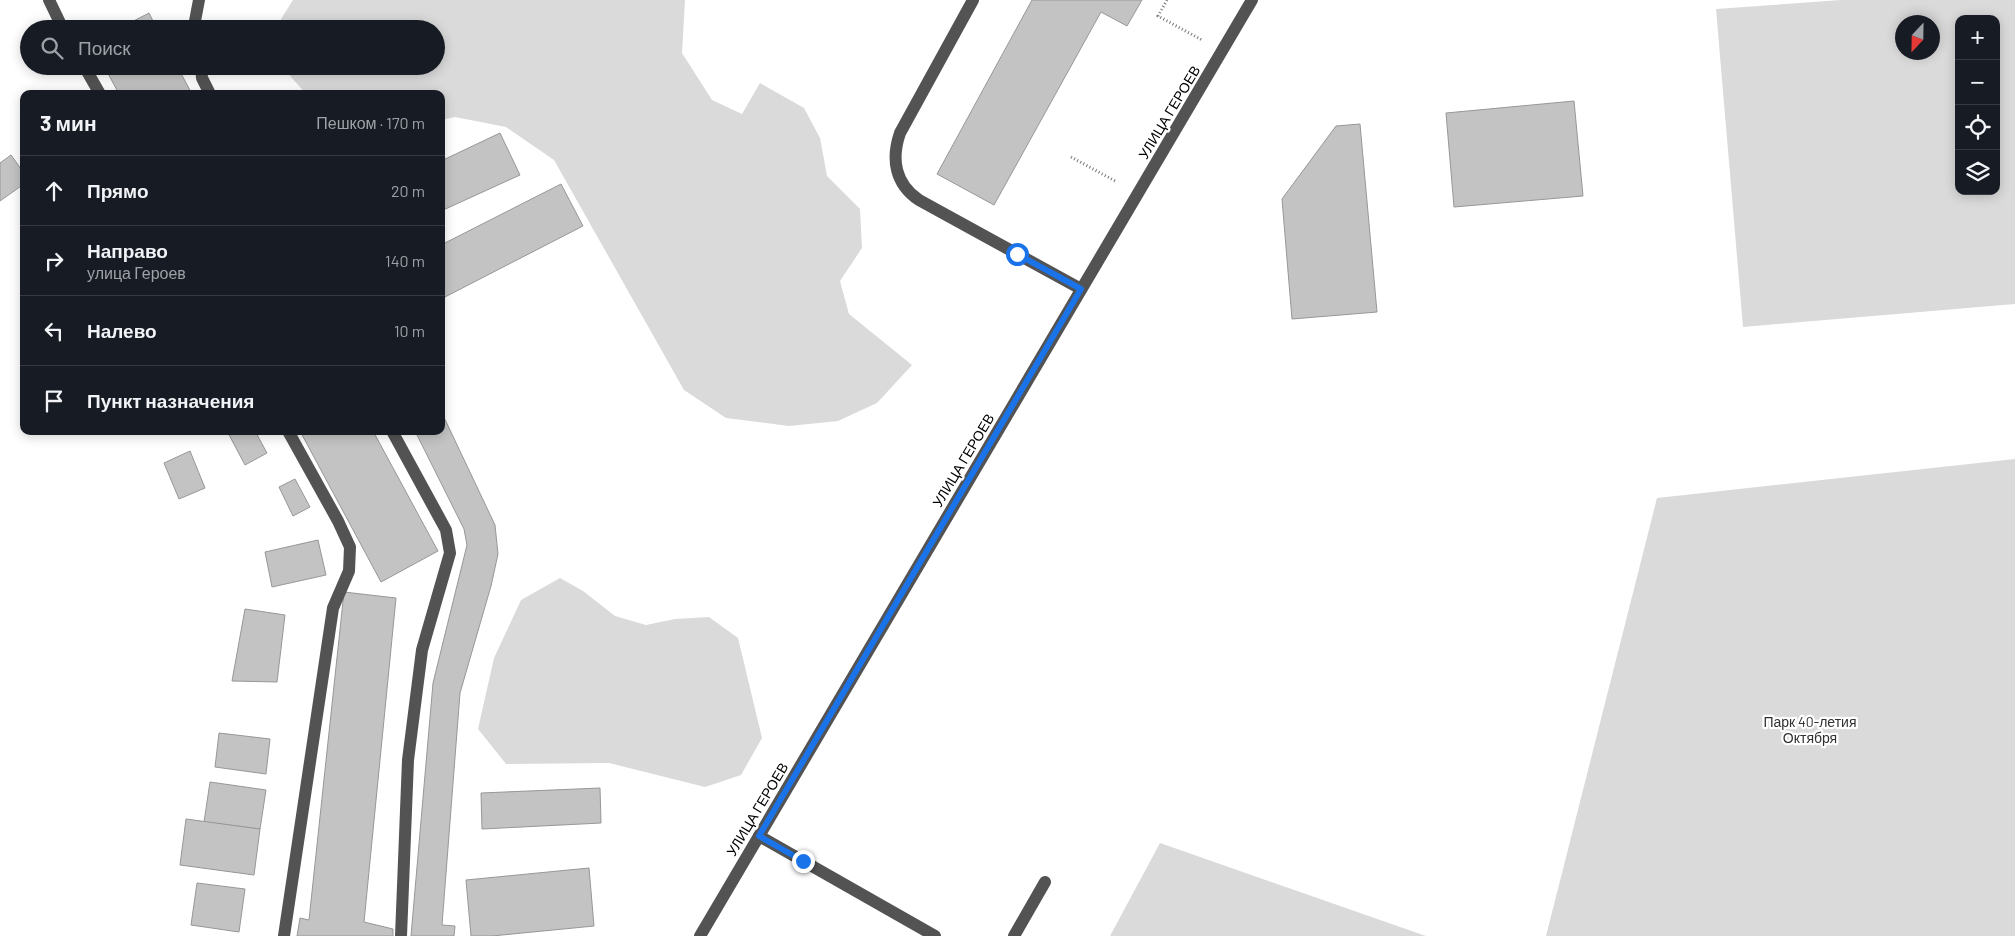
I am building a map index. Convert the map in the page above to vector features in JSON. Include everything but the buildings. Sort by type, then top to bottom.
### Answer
[{"type":"street","points":[[49,0],[59,20]]},
{"type":"street","points":[[195,20],[199,0]]},
{"type":"street","points":[[973,0],[900,133],[894,154],[902,185],[919,200],[1081,289]]},
{"type":"street","name":"УЛИЦА ГЕРОЕВ","points":[[700,936],[1252,0]]},
{"type":"street","points":[[89,75],[98,90]]},
{"type":"street","points":[[202,75],[208,90]]},
{"type":"street","points":[[284,936],[333,608],[349,571],[350,547],[338,521],[290,435]]},
{"type":"street","points":[[394,435],[446,530],[450,553],[422,650],[408,760],[401,936]]},
{"type":"street","points":[[759,836],[935,936]]},
{"type":"street","points":[[1014,936],[1046,882]]},
{"type":"path","points":[[1167,0],[1158,16],[1203,41]]},
{"type":"path","points":[[1071,157],[1117,182]]},
{"type":"green space","points":[[293,0],[685,0],[682,53],[712,100],[742,114],[760,83],[804,108],[820,138],[827,176],[860,209],[862,248],[840,281],[849,314],[912,365],[877,403],[838,421],[789,426],[726,418],[684,390],[554,160],[506,127],[455,117],[445,119],[445,90],[302,90],[289,75],[445,75],[445,20],[281,19]]},
{"type":"green space","points":[[1841,0],[2015,0],[2015,304],[1743,327],[1716,9]]},
{"type":"green space","name":"Парк 40-летия Октября","points":[[2015,459],[2015,936],[1546,936],[1657,498]]},
{"type":"green space","points":[[560,578],[583,591],[615,616],[646,625],[675,619],[709,617],[738,638],[762,738],[741,775],[705,787],[609,763],[506,764],[478,729],[494,658],[521,600]]},
{"type":"green space","points":[[1160,843],[1426,936],[1110,936]]},
{"type":"route","points":[[803,861],[759,836],[1081,289],[1017,254]]}]
